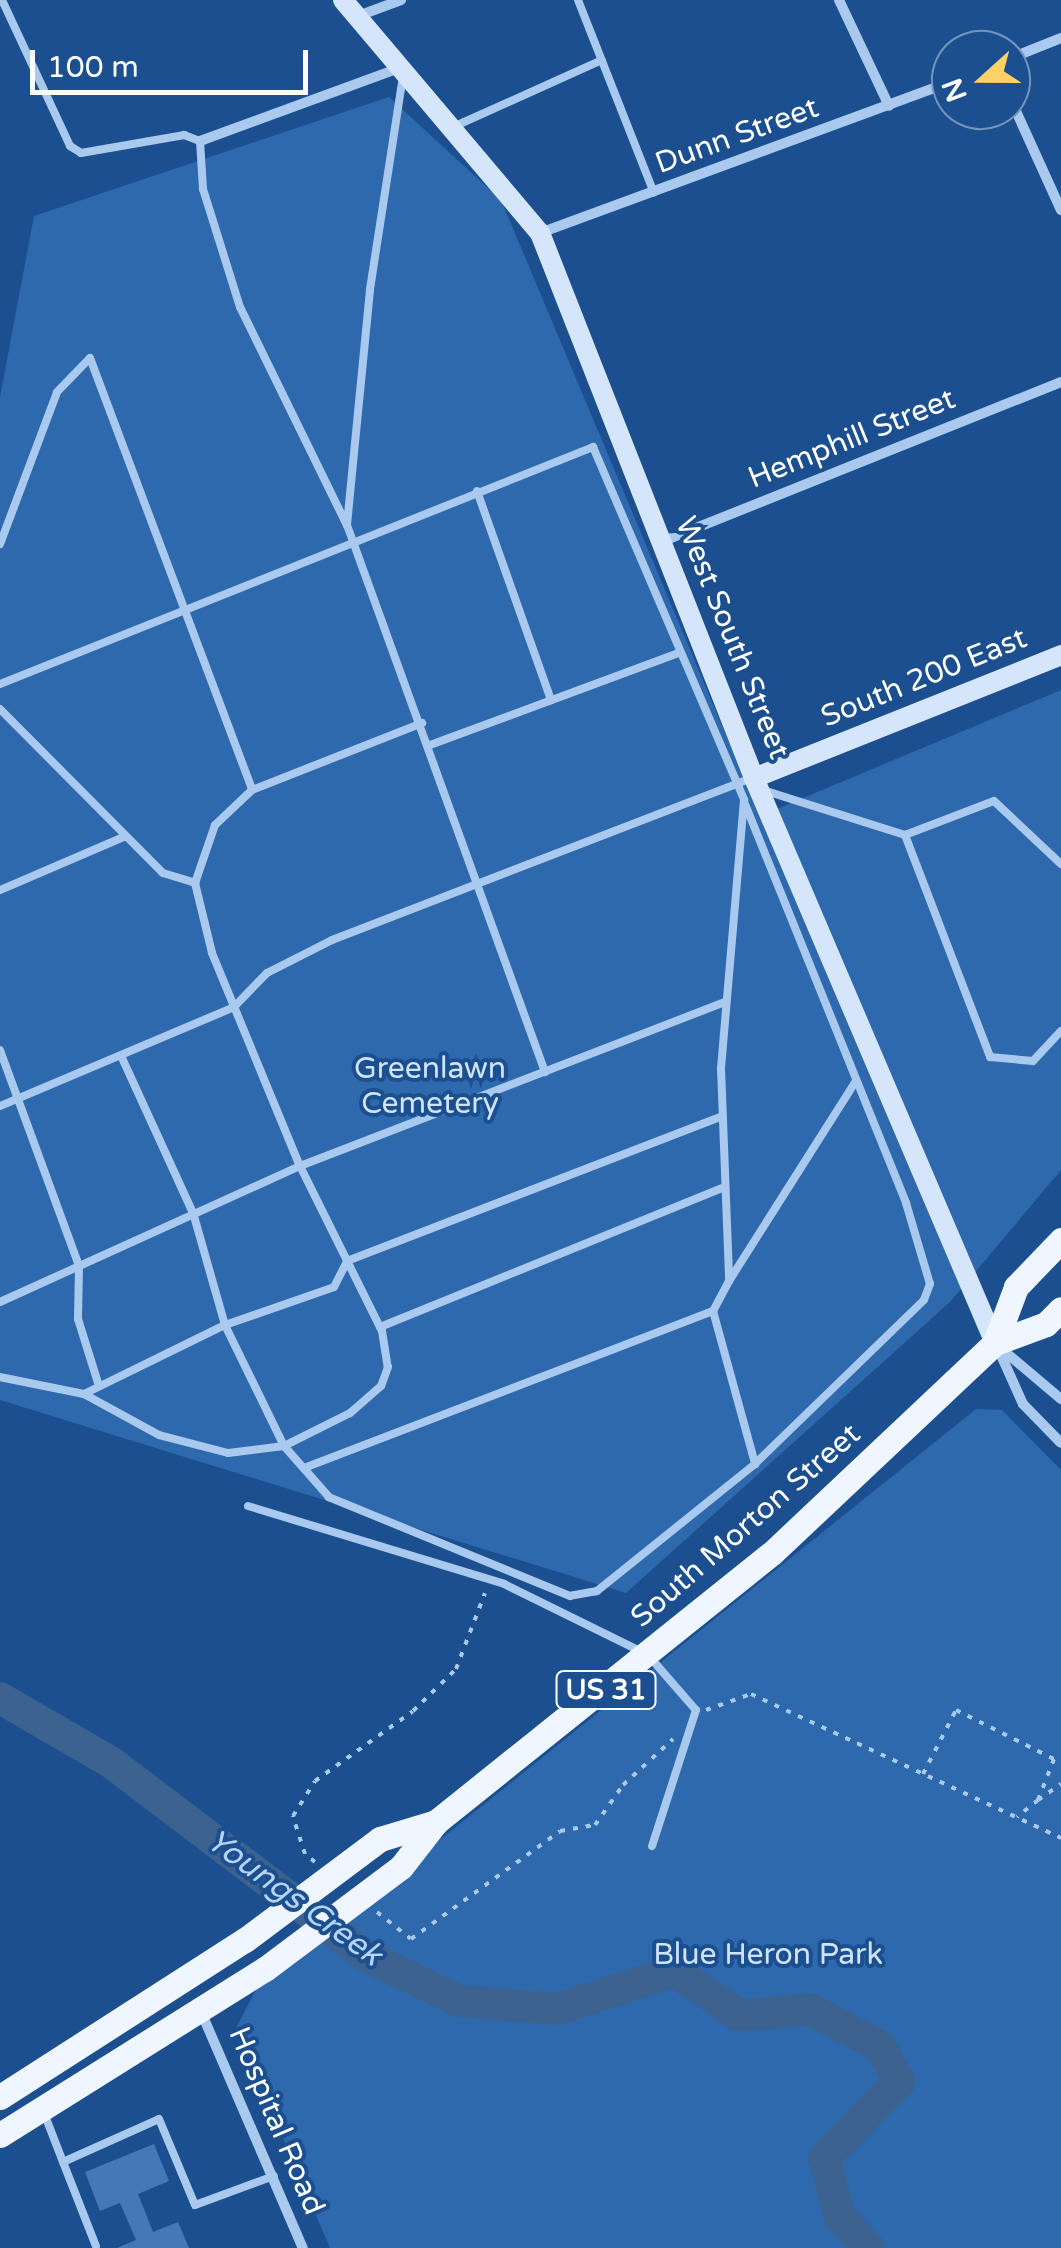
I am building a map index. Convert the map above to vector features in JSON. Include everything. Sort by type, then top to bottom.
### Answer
[{"type":"main road","name":"US 31","points":[[995,1343],[1016,1287],[1061,1240]]},
{"type":"main road","name":"US 31","points":[[995,1343],[1046,1324],[1061,1309]]},
{"type":"main road","name":"South Morton Street","points":[[0,2135],[202,2014],[400,1867],[436,1822],[648,1655],[823,1508],[995,1343]]},
{"type":"main road","name":"South Morton Street","points":[[0,2097],[188,1981],[380,1839],[436,1822]]},
{"type":"main road","points":[[188,1981],[202,2014]]},
{"type":"street","name":"West South Street","points":[[343,0],[404,66],[540,234],[662,542],[748,788],[995,1343]]},
{"type":"street","points":[[358,16],[400,0]]},
{"type":"street","points":[[839,0],[889,106]]},
{"type":"street","points":[[1031,50],[1061,38]]},
{"type":"street","points":[[200,141],[404,66]]},
{"type":"street","name":"Dunn Street","points":[[540,234],[931,90]]},
{"type":"street","points":[[1025,130],[1061,210]]},
{"type":"street","name":"Hemphill Street","points":[[662,542],[1061,382]]},
{"type":"street","name":"South 200 East","points":[[748,788],[1061,655]]},
{"type":"street","points":[[995,1343],[1061,1399]]},
{"type":"street","points":[[995,1343],[1023,1404],[1061,1443]]},
{"type":"street","name":"Hospital Road","points":[[202,2014],[303,2248]]},
{"type":"lane","points":[[2,0],[70,146],[81,153],[184,135],[200,141],[203,189],[240,307],[346,525],[356,538],[546,1072]]},
{"type":"lane","points":[[578,0],[654,193]]},
{"type":"lane","points":[[453,127],[602,60]]},
{"type":"lane","points":[[346,525],[370,290],[404,66]]},
{"type":"lane","points":[[0,544],[56,392],[90,358],[180,609],[252,790]]},
{"type":"lane","points":[[0,684],[356,538],[592,448],[679,653],[748,788],[856,1081],[927,1258],[930,1284],[924,1300],[754,1464],[597,1591],[579,1596],[329,1498],[284,1446],[225,1326],[193,1213],[121,1056]]},
{"type":"lane","points":[[478,492],[551,700]]},
{"type":"lane","points":[[430,745],[679,653]]},
{"type":"lane","points":[[0,709],[163,873],[195,884]]},
{"type":"lane","points":[[0,1378],[84,1394],[159,1435],[228,1453],[284,1446],[350,1413],[381,1386],[388,1367],[380,1327],[300,1166],[234,1007],[195,884],[215,826],[252,790],[422,723]]},
{"type":"lane","points":[[729,1281],[722,1116],[726,1002],[748,788]]},
{"type":"lane","points":[[0,1106],[234,1007],[267,973],[291,960],[479,884],[748,788],[905,835],[994,801],[1061,864]]},
{"type":"lane","points":[[905,835],[990,1057],[1034,1062],[1061,1030]]},
{"type":"lane","points":[[0,890],[126,836]]},
{"type":"lane","points":[[0,1302],[300,1166],[726,1002]]},
{"type":"lane","points":[[0,1050],[79,1266],[78,1318],[98,1383]]},
{"type":"lane","points":[[304,1468],[713,1311],[856,1081]]},
{"type":"lane","points":[[84,1394],[98,1383],[225,1326],[334,1287],[347,1261],[722,1116]]},
{"type":"lane","points":[[380,1327],[725,1186]]},
{"type":"lane","points":[[713,1311],[754,1464]]},
{"type":"lane","points":[[248,1506],[489,1580],[648,1655],[696,1710],[652,1846]]},
{"type":"lane","points":[[42,2109],[96,2246]]},
{"type":"lane","points":[[63,2162],[159,2119],[195,2206],[274,2176]]},
{"type":"path","points":[[320,1866],[305,1854],[293,1816],[315,1781],[413,1711],[456,1669],[489,1580]]},
{"type":"path","points":[[366,1903],[411,1940],[560,1830],[595,1825],[622,1785],[690,1723],[710,1707],[751,1694],[1061,1838]]},
{"type":"path","points":[[923,1774],[956,1710],[1054,1758],[1038,1800]]},
{"type":"path","points":[[1018,1817],[1061,1784]]},
{"type":"green space","name":"Greenlawn Cemetery","points":[[389,97],[501,200],[760,816],[1061,690],[1061,1170],[950,1302],[626,1593],[0,1400],[0,397],[34,216]]},
{"type":"green space","name":"Blue Heron Park","points":[[976,1409],[1002,1410],[1061,1470],[1061,2248],[330,2248],[236,2028],[258,1986]]},
{"type":"building","points":[[154,2144],[169,2181],[138,2194],[153,2232],[178,2222],[189,2248],[117,2248],[136,2240],[120,2203],[100,2211],[85,2172]]},
{"type":"waterway","name":"Youngs Creek","points":[[0,1698],[112,1763],[368,1957],[459,2001],[557,2009],[674,1971],[739,2015],[811,2010],[880,2046],[899,2082],[824,2158],[840,2217],[869,2248]]}]
